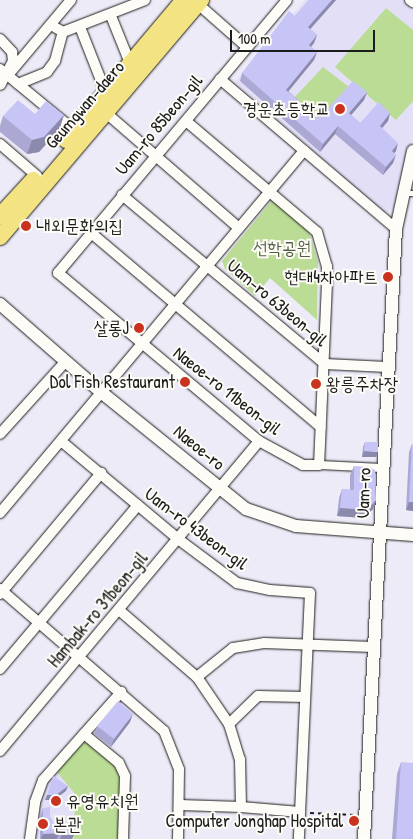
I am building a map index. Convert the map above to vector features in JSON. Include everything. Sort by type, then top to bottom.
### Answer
[{"type":"main road","name":"Geumgwan-daero","points":[[0,216],[37,176],[130,63],[194,1]]},
{"type":"main road","name":"Geumgwan-daero","points":[[0,237],[106,112],[194,1]]},
{"type":"street","points":[[4,72],[51,24],[71,0]]},
{"type":"street","points":[[63,32],[111,16],[145,0]]},
{"type":"street","name":"Uam-ro 85beon-gil","points":[[58,273],[90,232],[287,0]]},
{"type":"street","points":[[194,1],[247,47]]},
{"type":"street","points":[[111,16],[130,63]]},
{"type":"street","points":[[51,24],[63,32]]},
{"type":"street","points":[[80,27],[106,92]]},
{"type":"street","points":[[18,84],[47,72],[55,61],[63,32]]},
{"type":"street","points":[[0,40],[12,52],[13,61],[4,72],[0,85]]},
{"type":"street","points":[[4,72],[74,130]]},
{"type":"street","points":[[220,79],[396,229]]},
{"type":"street","points":[[106,112],[154,156],[239,228]]},
{"type":"street","points":[[186,121],[271,190]]},
{"type":"street","points":[[0,144],[37,176]]},
{"type":"street","points":[[0,513],[304,151]]},
{"type":"street","name":"Uam-ro","points":[[364,839],[387,367],[396,229],[408,193],[413,152]]},
{"type":"street","name":"Uam-ro 63beon-gil","points":[[271,190],[317,232],[327,266],[319,465]]},
{"type":"street","points":[[122,195],[208,266]]},
{"type":"street","name":"Naeoe-ro 11beon-gil","points":[[90,232],[321,427]]},
{"type":"street","name":"Uam-ro 63beon-gil","points":[[208,266],[324,364],[387,367]]},
{"type":"street","name":"Naeoe-ro 11beon-gil","points":[[58,273],[259,442],[304,465],[383,468]]},
{"type":"street","name":"Naeoe-ro","points":[[0,304],[101,392],[246,509],[296,526],[413,534]]},
{"type":"street","points":[[0,434],[66,360]]},
{"type":"street","name":"Uam-ro 43beon-gil","points":[[61,441],[178,540],[238,583],[270,590],[310,593],[310,645]]},
{"type":"street","name":"Hambak-ro 31beon-gil","points":[[0,751],[259,442]]},
{"type":"street","points":[[101,473],[1,591],[40,622],[164,731],[179,769],[180,805],[178,839]]},
{"type":"street","points":[[0,669],[138,505]]},
{"type":"street","points":[[119,610],[197,677],[230,724],[240,759],[241,808]]},
{"type":"street","points":[[197,677],[233,648],[264,643],[373,647]]},
{"type":"street","points":[[300,839],[305,697],[310,645]]},
{"type":"street","points":[[30,839],[35,802],[44,780],[120,692]]},
{"type":"street","points":[[230,724],[258,696],[305,697]]},
{"type":"street","points":[[84,734],[119,763],[125,776],[123,839]]},
{"type":"street","points":[[180,805],[300,812]]},
{"type":"path","points":[[300,812],[366,815]]},
{"type":"shaded area","name":"경운초등학교","points":[[305,0],[404,0],[413,8],[413,137],[394,207],[388,212],[383,211],[235,82]]},
{"type":"shaded area","name":"유영유치원","points":[[56,771],[75,794],[74,839],[33,839],[35,807],[44,786]]},
{"type":"green space","points":[[386,8],[413,30],[413,101],[396,120],[335,67]]},
{"type":"green space","points":[[323,67],[349,87],[317,122],[293,99]]},
{"type":"green space","name":"선학공원","points":[[273,199],[309,231],[318,262],[317,320],[270,278],[255,296],[225,269],[222,261]]},
{"type":"green space","points":[[89,741],[117,769],[121,781],[121,839],[74,839],[75,794],[56,771],[80,743]]},
{"type":"building","points":[[309,0],[332,0],[308,27],[317,35],[309,45],[317,52],[286,90],[319,118],[353,81],[367,92],[349,113],[360,123],[379,102],[390,113],[380,126],[398,143],[392,151],[396,155],[386,167],[338,126],[323,144],[242,73],[289,11],[295,16]]},
{"type":"building","points":[[18,100],[35,114],[46,101],[64,115],[44,137],[32,140],[3,116]]},
{"type":"building","points":[[365,442],[378,442],[378,452],[364,451]]},
{"type":"building","points":[[412,444],[413,502],[409,502]]},
{"type":"building","points":[[354,466],[369,467],[375,470],[376,500],[367,510],[340,508],[342,489],[354,490]]},
{"type":"building","points":[[118,701],[133,714],[114,739],[97,726]]},
{"type":"building","points":[[401,762],[413,763],[413,839],[396,839]]},
{"type":"building","points":[[53,776],[68,786],[56,795],[47,795]]},
{"type":"building","points":[[50,807],[50,817],[59,833],[43,834],[43,808]]},
{"type":"building","points":[[69,822],[74,826],[74,835],[62,835],[60,828]]},
{"type":"place","name":"경운초등학교","points":[[340,109]]},
{"type":"place","name":"내외문화의집","points":[[26,226]]},
{"type":"place","name":"현대4차아파트","points":[[388,277]]},
{"type":"place","name":"살롱J","points":[[139,328]]},
{"type":"place","name":"Dol Fish Restaurant","points":[[185,382]]},
{"type":"place","name":"왕릉주차장","points":[[316,384]]},
{"type":"place","name":"유영유치원","points":[[56,801]]},
{"type":"place","name":"Computer Jonghap Hospital","points":[[354,821]]},
{"type":"place","name":"본관","points":[[43,824]]}]
